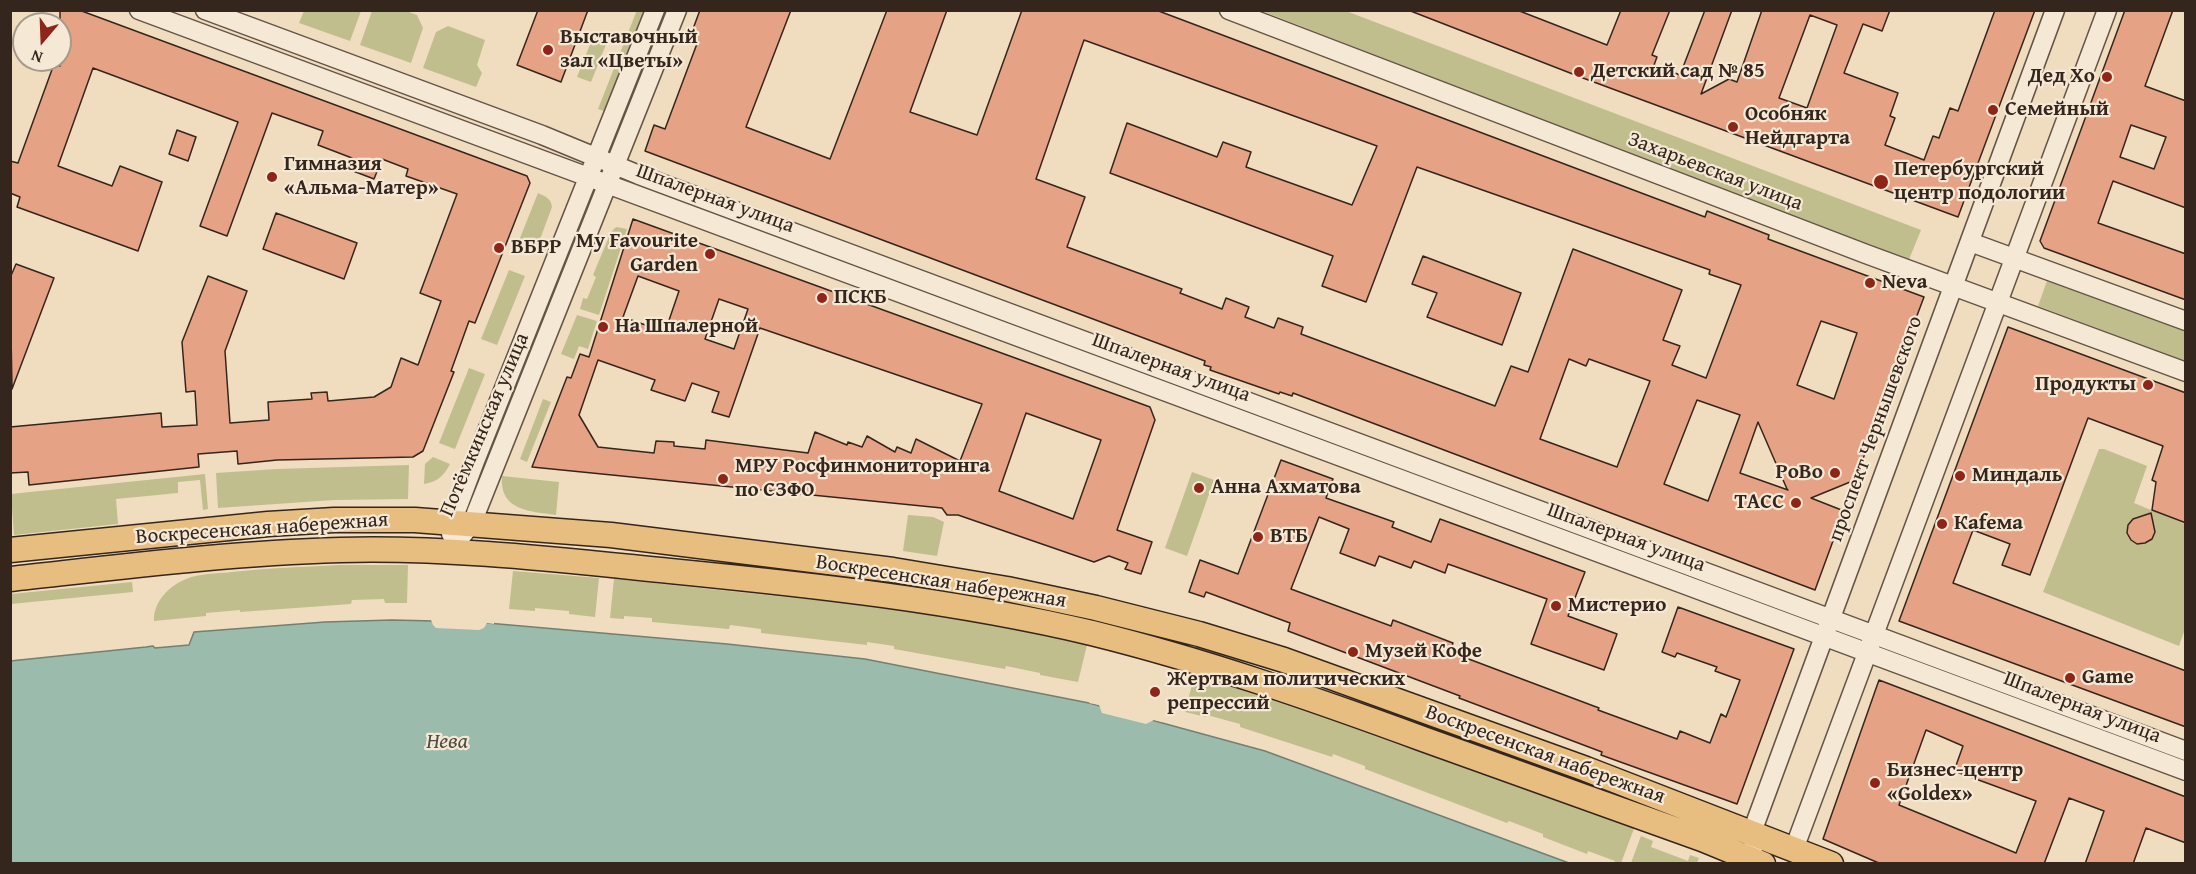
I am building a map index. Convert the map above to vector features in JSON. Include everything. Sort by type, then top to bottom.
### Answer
[{"type":"main road","name":"Воскресенская набережная","points":[[10,550],[279,523],[392,520],[611,535],[893,570],[1096,608],[1199,634],[1284,660],[1575,765],[1831,864]]},
{"type":"main road","name":"Воскресенская набережная","points":[[10,579],[173,561],[280,553],[338,550],[450,550],[885,594],[1090,633],[1192,660],[1275,686],[1763,863]]},
{"type":"street","name":"Шпалерная улица","points":[[139,10],[1828,627],[1875,634],[2186,751]]},
{"type":"street","name":"Шпалерная улица","points":[[205,10],[542,135],[615,165],[1828,627],[1868,652],[2186,771]]},
{"type":"street","name":"Потёмкинская улица","points":[[462,523],[589,176],[655,10]]},
{"type":"street","name":"Потёмкинская улица","points":[[450,550],[608,183],[677,10]]},
{"type":"street","name":"Захарьевская улица","points":[[1229,10],[1953,286],[2186,372]]},
{"type":"street","name":"проспект Чернышевского","points":[[1752,832],[2055,10]]},
{"type":"street","points":[[1794,849],[2107,10]]},
{"type":"street","points":[[1970,242],[2186,321]]},
{"type":"street","points":[[1752,832],[1756,852],[1763,863]]},
{"type":"shaded area","points":[[304,10],[361,11],[350,41],[299,23]]},
{"type":"shaded area","points":[[637,10],[644,11],[604,111],[598,109]]},
{"type":"shaded area","points":[[372,11],[406,11],[417,15],[423,28],[411,63],[360,45]]},
{"type":"shaded area","points":[[1262,11],[1346,11],[1921,230],[1908,262]]},
{"type":"shaded area","points":[[448,26],[485,40],[477,65],[482,73],[476,87],[423,68],[436,32]]},
{"type":"shaded area","points":[[593,37],[607,42],[591,82],[577,77]]},
{"type":"shaded area","points":[[538,193],[549,200],[552,207],[536,250],[518,243]]},
{"type":"shaded area","points":[[616,227],[627,229],[599,315],[580,309],[583,298],[587,299],[596,277],[593,275],[611,232]]},
{"type":"shaded area","points":[[509,270],[525,276],[497,345],[481,339]]},
{"type":"shaded area","points":[[2047,281],[2185,331],[2185,361],[2038,306]]},
{"type":"shaded area","points":[[577,315],[597,321],[588,349],[579,346],[574,359],[561,354]]},
{"type":"shaded area","points":[[469,368],[485,374],[455,449],[439,443]]},
{"type":"shaded area","points":[[543,399],[551,402],[527,462],[520,459]]},
{"type":"shaded area","points":[[2099,449],[2147,466],[2134,503],[2185,524],[2185,629],[2179,646],[2043,592]]},
{"type":"shaded area","points":[[433,457],[450,464],[440,478],[424,484],[425,464]]},
{"type":"shaded area","points":[[409,465],[408,499],[334,500],[218,508],[216,473]]},
{"type":"shaded area","points":[[1192,472],[1214,480],[1187,556],[1165,548]]},
{"type":"shaded area","points":[[205,474],[208,509],[203,510],[200,480],[178,482],[178,493],[116,499],[118,524],[14,535],[11,494]]},
{"type":"shaded area","points":[[502,476],[559,482],[556,515],[527,510],[511,503],[502,488]]},
{"type":"shaded area","points":[[908,515],[933,517],[944,522],[937,556],[903,551]]},
{"type":"shaded area","points":[[339,565],[408,565],[407,603],[385,603],[384,599],[352,600],[351,604],[240,612],[240,610],[154,621],[156,607],[168,590],[191,577]]},
{"type":"shaded area","points":[[513,571],[599,578],[595,617],[569,614],[569,611],[535,608],[535,611],[509,609]]},
{"type":"shaded area","points":[[614,579],[881,607],[1000,626],[1087,645],[1078,682],[1006,666],[1005,669],[867,642],[867,645],[761,633],[761,629],[730,625],[729,629],[652,622],[652,618],[624,616],[624,619],[610,618]]},
{"type":"shaded area","points":[[132,582],[133,592],[11,604],[11,594]]},
{"type":"shaded area","points":[[1195,673],[1272,696],[1635,826],[1621,863],[1614,863],[1615,861],[1588,851],[1587,854],[1543,837],[1543,834],[1509,821],[1507,823],[1365,769],[1365,766],[1333,754],[1332,757],[1240,727],[1240,724],[1185,712]]},
{"type":"shaded area","points":[[1641,836],[1653,841],[1651,847],[1688,861],[1690,855],[1699,858],[1697,863],[1631,863]]},
{"type":"water","name":"Нева","points":[[392,620],[476,622],[727,644],[865,659],[1089,703],[1265,751],[1569,863],[11,863],[10,661],[153,646],[155,648],[189,645],[194,632],[325,622]]},
{"type":"pier","points":[[422,617],[476,619],[494,621],[494,624],[487,623],[479,630],[436,628],[431,620],[422,620]]},
{"type":"pier","points":[[1090,700],[1163,719],[1162,722],[1154,720],[1146,724],[1102,713],[1099,705],[1089,703]]},
{"type":"building","points":[[60,10],[79,10],[527,176],[530,183],[475,323],[469,321],[451,371],[454,372],[423,451],[413,457],[277,460],[238,464],[237,451],[198,454],[199,467],[29,485],[28,472],[10,473],[10,427],[161,413],[162,427],[197,425],[195,391],[186,392],[182,342],[208,276],[247,291],[225,351],[230,423],[269,420],[268,402],[312,399],[311,393],[327,392],[328,401],[374,397],[391,387],[401,358],[418,365],[441,301],[420,293],[457,194],[406,176],[408,169],[382,159],[374,179],[348,169],[352,158],[318,145],[323,131],[272,113],[227,236],[200,226],[238,122],[93,68],[58,166],[112,186],[120,166],[162,182],[138,251],[17,207],[20,197],[10,193],[10,161],[18,163],[51,72],[72,72],[72,12],[60,12]]},
{"type":"building","name":"Выставочный зал «Цветы»","points":[[538,10],[588,10],[561,82],[517,65]]},
{"type":"building","points":[[700,10],[791,10],[746,127],[830,159],[887,10],[947,10],[910,112],[977,135],[1022,10],[1156,10],[1705,217],[1707,211],[1769,235],[1768,239],[1924,297],[1855,480],[1811,498],[1844,511],[1815,590],[1293,393],[1292,396],[1280,392],[1279,394],[1210,370],[1211,367],[1204,365],[1205,361],[645,151],[654,125],[665,129],[698,41],[690,37]],"holes":[[[1084,40],[1377,146],[1352,205],[1246,167],[1251,152],[1223,142],[1217,157],[1127,123],[1110,173],[1333,256],[1322,286],[1366,302],[1417,167],[1710,270],[1709,274],[1741,285],[1706,378],[1672,365],[1680,346],[1663,340],[1682,290],[1573,249],[1528,372],[1511,366],[1495,406],[1301,334],[1303,327],[1278,318],[1274,328],[1245,317],[1249,307],[1226,298],[1222,309],[1180,293],[1182,289],[1067,247],[1085,197],[1036,179]],[[1821,321],[1857,333],[1834,399],[1797,385]],[[1569,359],[1586,366],[1589,359],[1650,381],[1617,467],[1540,439]],[[1697,400],[1740,415],[1708,501],[1664,484]],[[1758,422],[1787,489],[1740,473]]]},
{"type":"building","points":[[1408,10],[1517,10],[1607,45],[1621,10],[1670,10],[1652,55],[1657,57],[1654,65],[1680,75],[1705,10],[1732,10],[1701,94],[1729,79],[1737,82],[1762,10],[1890,10],[1882,31],[1863,24],[1844,73],[1898,93],[1890,116],[1895,118],[1885,145],[1924,160],[1933,136],[1939,138],[1950,108],[1958,111],[1995,10],[2035,10],[1958,217],[1583,78]],"holes":[[[1810,15],[1837,25],[1807,108],[1779,98]]]},
{"type":"building","points":[[2125,10],[2173,10],[2145,86],[2186,101],[2186,208],[2113,181],[2098,223],[2186,254],[2186,300],[2044,248],[2040,241]],"holes":[[[2131,125],[2166,137],[2154,169],[2120,157]]]},
{"type":"building","points":[[177,130],[196,137],[188,161],[169,154]]},
{"type":"building","points":[[276,213],[357,243],[344,279],[263,249]]},
{"type":"building","points":[[633,219],[1150,407],[1155,420],[1117,530],[1152,542],[1141,574],[1125,569],[1128,563],[1109,556],[1094,562],[958,515],[947,515],[942,508],[532,467],[567,377],[571,378],[580,354],[589,357]],"holes":[[[638,276],[679,291],[665,332],[623,317]],[[719,299],[748,309],[734,349],[705,339]],[[760,328],[982,404],[960,461],[916,439],[911,453],[897,447],[895,452],[867,436],[862,447],[848,442],[847,445],[815,432],[808,453],[706,440],[705,449],[674,446],[674,442],[656,441],[654,453],[598,447],[579,415],[598,360],[655,380],[651,390],[685,401],[692,383],[719,392],[712,412],[729,417]],[[1026,413],[1101,440],[1073,519],[999,491]]]},
{"type":"building","points":[[1423,256],[1521,293],[1502,345],[1427,317],[1437,293],[1412,284]]},
{"type":"building","points":[[16,264],[54,278],[12,389],[10,278]]},
{"type":"building","points":[[2008,327],[2186,393],[2186,523],[2152,510],[2156,482],[2152,480],[2163,446],[2088,418],[2030,575],[2002,565],[2010,544],[1973,530],[1953,583],[2186,671],[2186,727],[1899,621]]},
{"type":"building","points":[[1281,460],[1333,479],[1326,498],[1394,522],[1392,527],[1431,542],[1440,519],[1585,572],[1568,616],[1617,634],[1604,670],[1531,644],[1547,599],[1448,564],[1445,573],[1414,561],[1411,568],[1379,556],[1375,566],[1340,553],[1349,529],[1319,517],[1291,589],[1391,626],[1393,620],[1453,643],[1450,652],[1599,708],[1598,710],[1677,739],[1680,731],[1710,743],[1721,714],[1726,717],[1740,680],[1715,671],[1717,667],[1677,653],[1675,657],[1662,652],[1678,607],[1794,649],[1737,804],[1601,755],[1602,752],[1288,631],[1290,623],[1206,592],[1204,597],[1189,592],[1200,560],[1238,574]]},
{"type":"building","points":[[2151,513],[2155,532],[2152,539],[2137,544],[2127,533],[2128,525],[2133,519]]},
{"type":"building","name":"Бизнес-центр «Goldex»","points":[[1879,680],[2186,797],[2186,843],[2146,828],[2133,864],[2085,864],[2104,811],[2069,798],[2044,864],[1881,864],[1823,839]],"holes":[[[1926,730],[1963,746],[1954,771],[2036,801],[2016,853],[1899,805]]]},
{"type":"place","name":"Выставочный зал «Цветы»","points":[[548,50]]},
{"type":"place","name":"Детский сад № 85","points":[[1579,72]]},
{"type":"place","name":"Дед Хо","points":[[2107,77]]},
{"type":"place","name":"Семейный","points":[[1993,110]]},
{"type":"place","name":"Особняк Нейдгарта","points":[[1733,127]]},
{"type":"place","name":"Гимназия «Альма-Матер»","points":[[272,177]]},
{"type":"place","name":"Петербургский центр подологии","points":[[1881,182]]},
{"type":"place","name":"ВБРР","points":[[499,248]]},
{"type":"place","name":"My Favourite Garden","points":[[710,254]]},
{"type":"place","name":"Neva","points":[[1870,283]]},
{"type":"place","name":"ПСКБ","points":[[822,298]]},
{"type":"place","name":"На Шпалерной","points":[[603,327]]},
{"type":"place","name":"Продукты","points":[[2148,385]]},
{"type":"place","name":"PoBo","points":[[1835,473]]},
{"type":"place","name":"Миндаль","points":[[1960,476]]},
{"type":"place","name":"МРУ Росфинмониторинга по СЗФО","points":[[723,479]]},
{"type":"place","name":"Анна Ахматова","points":[[1199,488]]},
{"type":"place","name":"ТАСС","points":[[1796,503]]},
{"type":"place","name":"Каfема","points":[[1942,524]]},
{"type":"place","name":"ВТБ","points":[[1258,537]]},
{"type":"place","name":"Мистерио","points":[[1556,606]]},
{"type":"place","name":"Музей Кофе","points":[[1353,652]]},
{"type":"place","name":"Game","points":[[2070,678]]},
{"type":"place","name":"Жертвам политических репрессий","points":[[1155,692]]},
{"type":"place","name":"Бизнес-центр «Goldex»","points":[[1875,783]]}]
